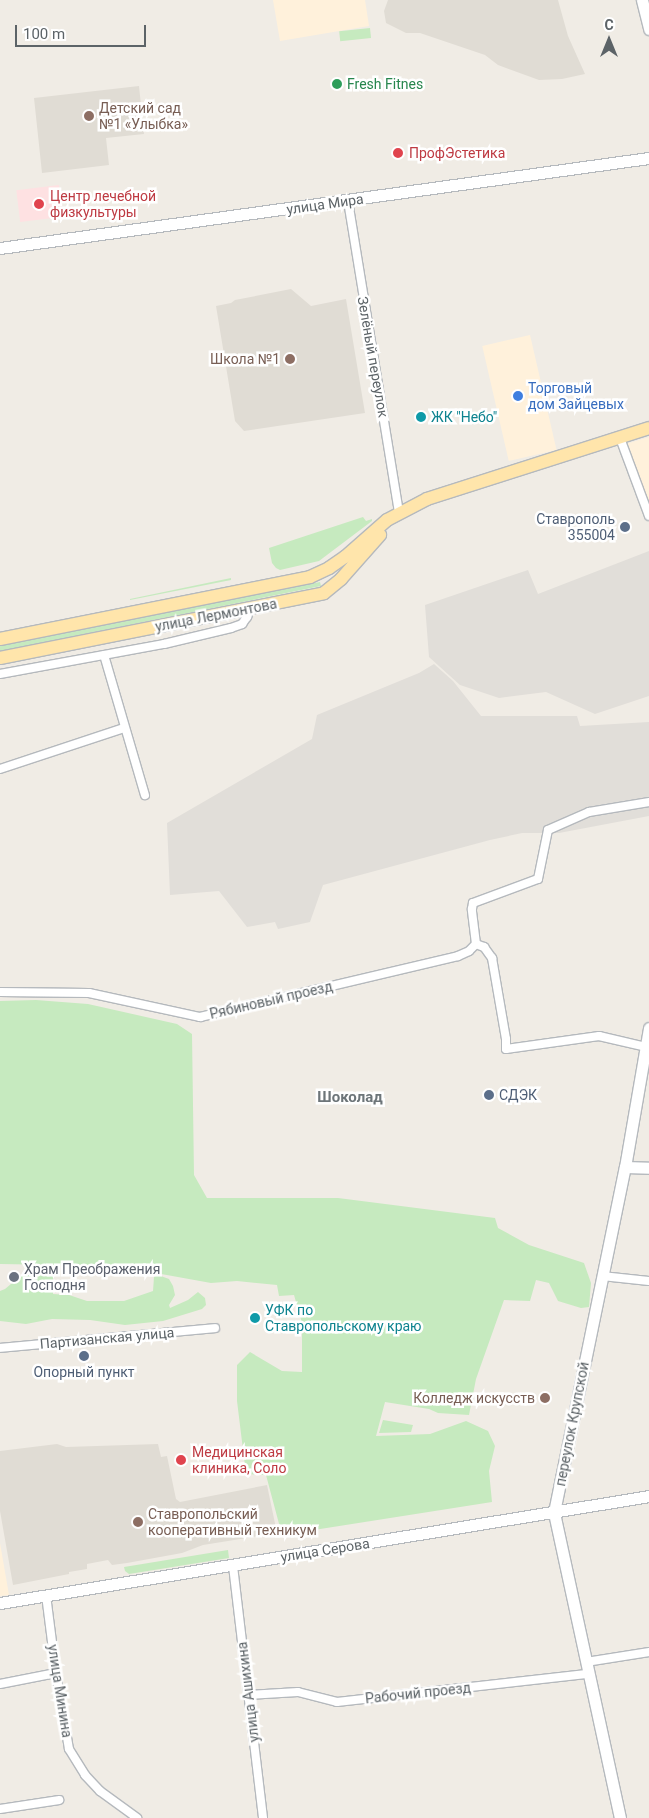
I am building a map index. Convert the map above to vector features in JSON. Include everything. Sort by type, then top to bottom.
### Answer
[{"type":"main road","points":[[642,0],[649,29]]},
{"type":"main road","name":"улица Мира","points":[[0,248],[649,158]]},
{"type":"main road","name":"улица Лермонтова","points":[[0,639],[310,576],[329,568],[345,557],[387,520],[437,495],[649,428]]},
{"type":"main road","name":"улица Лермонтова","points":[[0,658],[312,597],[324,593],[334,587],[399,513]]},
{"type":"main road","points":[[310,576],[322,579],[326,584],[325,588],[312,597]]},
{"type":"main road","name":"переулок Крупской","points":[[620,1818],[554,1512],[625,1167],[649,1028]]},
{"type":"main road","points":[[625,1167],[649,1168]]},
{"type":"main road","name":"улица Серова","points":[[0,1603],[649,1496]]},
{"type":"street","name":"Зелёный переулок","points":[[348,201],[399,513]]},
{"type":"street","points":[[620,438],[649,516]]},
{"type":"street","points":[[0,674],[104,655],[231,628],[242,624],[249,609]]},
{"type":"street","points":[[104,655],[145,795]]},
{"type":"street","points":[[0,769],[124,728]]},
{"type":"street","points":[[646,1047],[598,1036],[506,1049],[506,1039],[492,958],[484,946],[476,944],[473,903],[538,879],[548,830],[589,812],[649,802]]},
{"type":"street","name":"Рябиновый проезд","points":[[0,992],[88,993],[200,1017],[458,956],[469,951],[476,944]]},
{"type":"street","points":[[602,1276],[649,1281]]},
{"type":"street","name":"Партизанская улица","points":[[0,1348],[215,1328]]},
{"type":"street","name":"улица Ашихина","points":[[233,1566],[263,1818]]},
{"type":"street","name":"улица Минина","points":[[46,1596],[56,1673],[69,1749],[85,1775],[100,1791],[137,1818]]},
{"type":"street","name":"Рабочий проезд","points":[[248,1695],[298,1692],[337,1702],[587,1668],[649,1652]]},
{"type":"street","points":[[0,1684],[56,1673]]},
{"type":"street","points":[[0,1809],[59,1800]]},
{"type":"shaded area","points":[[273,0],[365,0],[369,26],[280,41]]},
{"type":"shaded area","points":[[388,0],[558,0],[568,36],[585,74],[562,79],[539,80],[498,65],[485,55],[420,33],[406,33],[386,23],[384,11]]},
{"type":"shaded area","name":"Детский сад №1 «Улыбка»","points":[[139,86],[144,134],[106,138],[109,165],[42,173],[34,98]]},
{"type":"shaded area","name":"Центр лечебной физкультуры","points":[[59,185],[63,217],[20,222],[16,190]]},
{"type":"shaded area","name":"Школа №1","points":[[291,289],[311,306],[346,299],[365,413],[244,431],[235,421],[216,306],[231,303],[235,300]]},
{"type":"shaded area","points":[[530,335],[557,450],[509,461],[482,346]]},
{"type":"shaded area","points":[[649,437],[649,507],[626,444]]},
{"type":"shaded area","points":[[649,551],[649,696],[595,714],[546,692],[499,698],[460,685],[429,657],[425,605],[528,570],[538,594]]},
{"type":"shaded area","points":[[434,664],[453,681],[481,716],[577,716],[580,726],[649,722],[649,816],[559,833],[522,833],[323,885],[310,922],[278,929],[275,922],[247,927],[219,891],[170,895],[167,823],[312,739],[317,715],[419,673]]},
{"type":"shaded area","name":"Ставропольский кооперативный техникум","points":[[57,1444],[66,1447],[158,1444],[161,1457],[167,1456],[176,1499],[180,1502],[267,1485],[277,1533],[203,1545],[182,1553],[127,1563],[112,1565],[108,1560],[87,1564],[87,1569],[13,1585],[0,1511],[0,1451]]},
{"type":"shaded area","points":[[0,1543],[9,1595],[0,1596]]},
{"type":"green space","points":[[370,28],[371,38],[340,41],[339,31]]},
{"type":"green space","points":[[363,517],[366,521],[372,519],[372,521],[319,561],[280,570],[272,563],[269,548]]},
{"type":"green space","points":[[231,578],[231,580],[130,600],[130,599]]},
{"type":"green space","points":[[320,582],[321,586],[0,651],[0,646]]},
{"type":"green space","points":[[36,1000],[88,1004],[177,1024],[192,1034],[194,1175],[207,1198],[338,1198],[495,1218],[498,1228],[529,1245],[584,1263],[591,1283],[589,1307],[581,1308],[558,1301],[549,1283],[536,1280],[530,1301],[504,1300],[476,1379],[469,1415],[438,1413],[429,1409],[385,1402],[376,1436],[430,1434],[466,1421],[488,1431],[495,1446],[489,1471],[492,1502],[282,1535],[266,1475],[246,1474],[237,1401],[237,1365],[250,1352],[282,1371],[302,1372],[302,1323],[294,1295],[279,1296],[277,1285],[237,1281],[211,1283],[117,1266],[0,1264],[0,1001]]},
{"type":"green space","points":[[53,1271],[53,1294],[69,1295],[87,1301],[124,1301],[153,1291],[154,1277],[158,1275],[169,1279],[173,1286],[175,1295],[169,1305],[170,1308],[188,1300],[198,1292],[205,1298],[206,1305],[202,1309],[163,1321],[125,1325],[90,1320],[52,1319],[26,1324],[0,1321],[0,1291],[24,1273]]},
{"type":"green space","points":[[383,1420],[413,1425],[411,1432],[379,1433]]},
{"type":"green space","points":[[228,1550],[229,1558],[129,1574],[125,1571],[124,1567]]},
{"type":"place","name":"Fresh Fitnes","points":[[337,84]]},
{"type":"place","name":"Детский сад №1 «Улыбка»","points":[[89,116]]},
{"type":"place","name":"ПрофЭстетика","points":[[398,153]]},
{"type":"place","name":"Центр лечебной физкультуры","points":[[39,204]]},
{"type":"place","name":"Школа №1","points":[[290,359]]},
{"type":"place","name":"Торговый дом Зайцевых","points":[[518,396]]},
{"type":"place","name":"ЖК \"Небо\"","points":[[421,417]]},
{"type":"place","name":"Ставрополь 355004","points":[[625,527]]},
{"type":"place","name":"СДЭК","points":[[489,1095]]},
{"type":"place","name":"Храм Преображения Господня","points":[[14,1277]]},
{"type":"place","name":"УФК по Ставропольскому краю","points":[[255,1318]]},
{"type":"place","name":"Опорный пункт","points":[[84,1356]]},
{"type":"place","name":"Колледж искусств","points":[[545,1398]]},
{"type":"place","name":"Медицинская клиника, Соло","points":[[181,1460]]},
{"type":"place","name":"Ставропольский кооперативный техникум","points":[[138,1522]]},
{"type":"district","name":"Шоколад","points":[[350,1098]]}]
